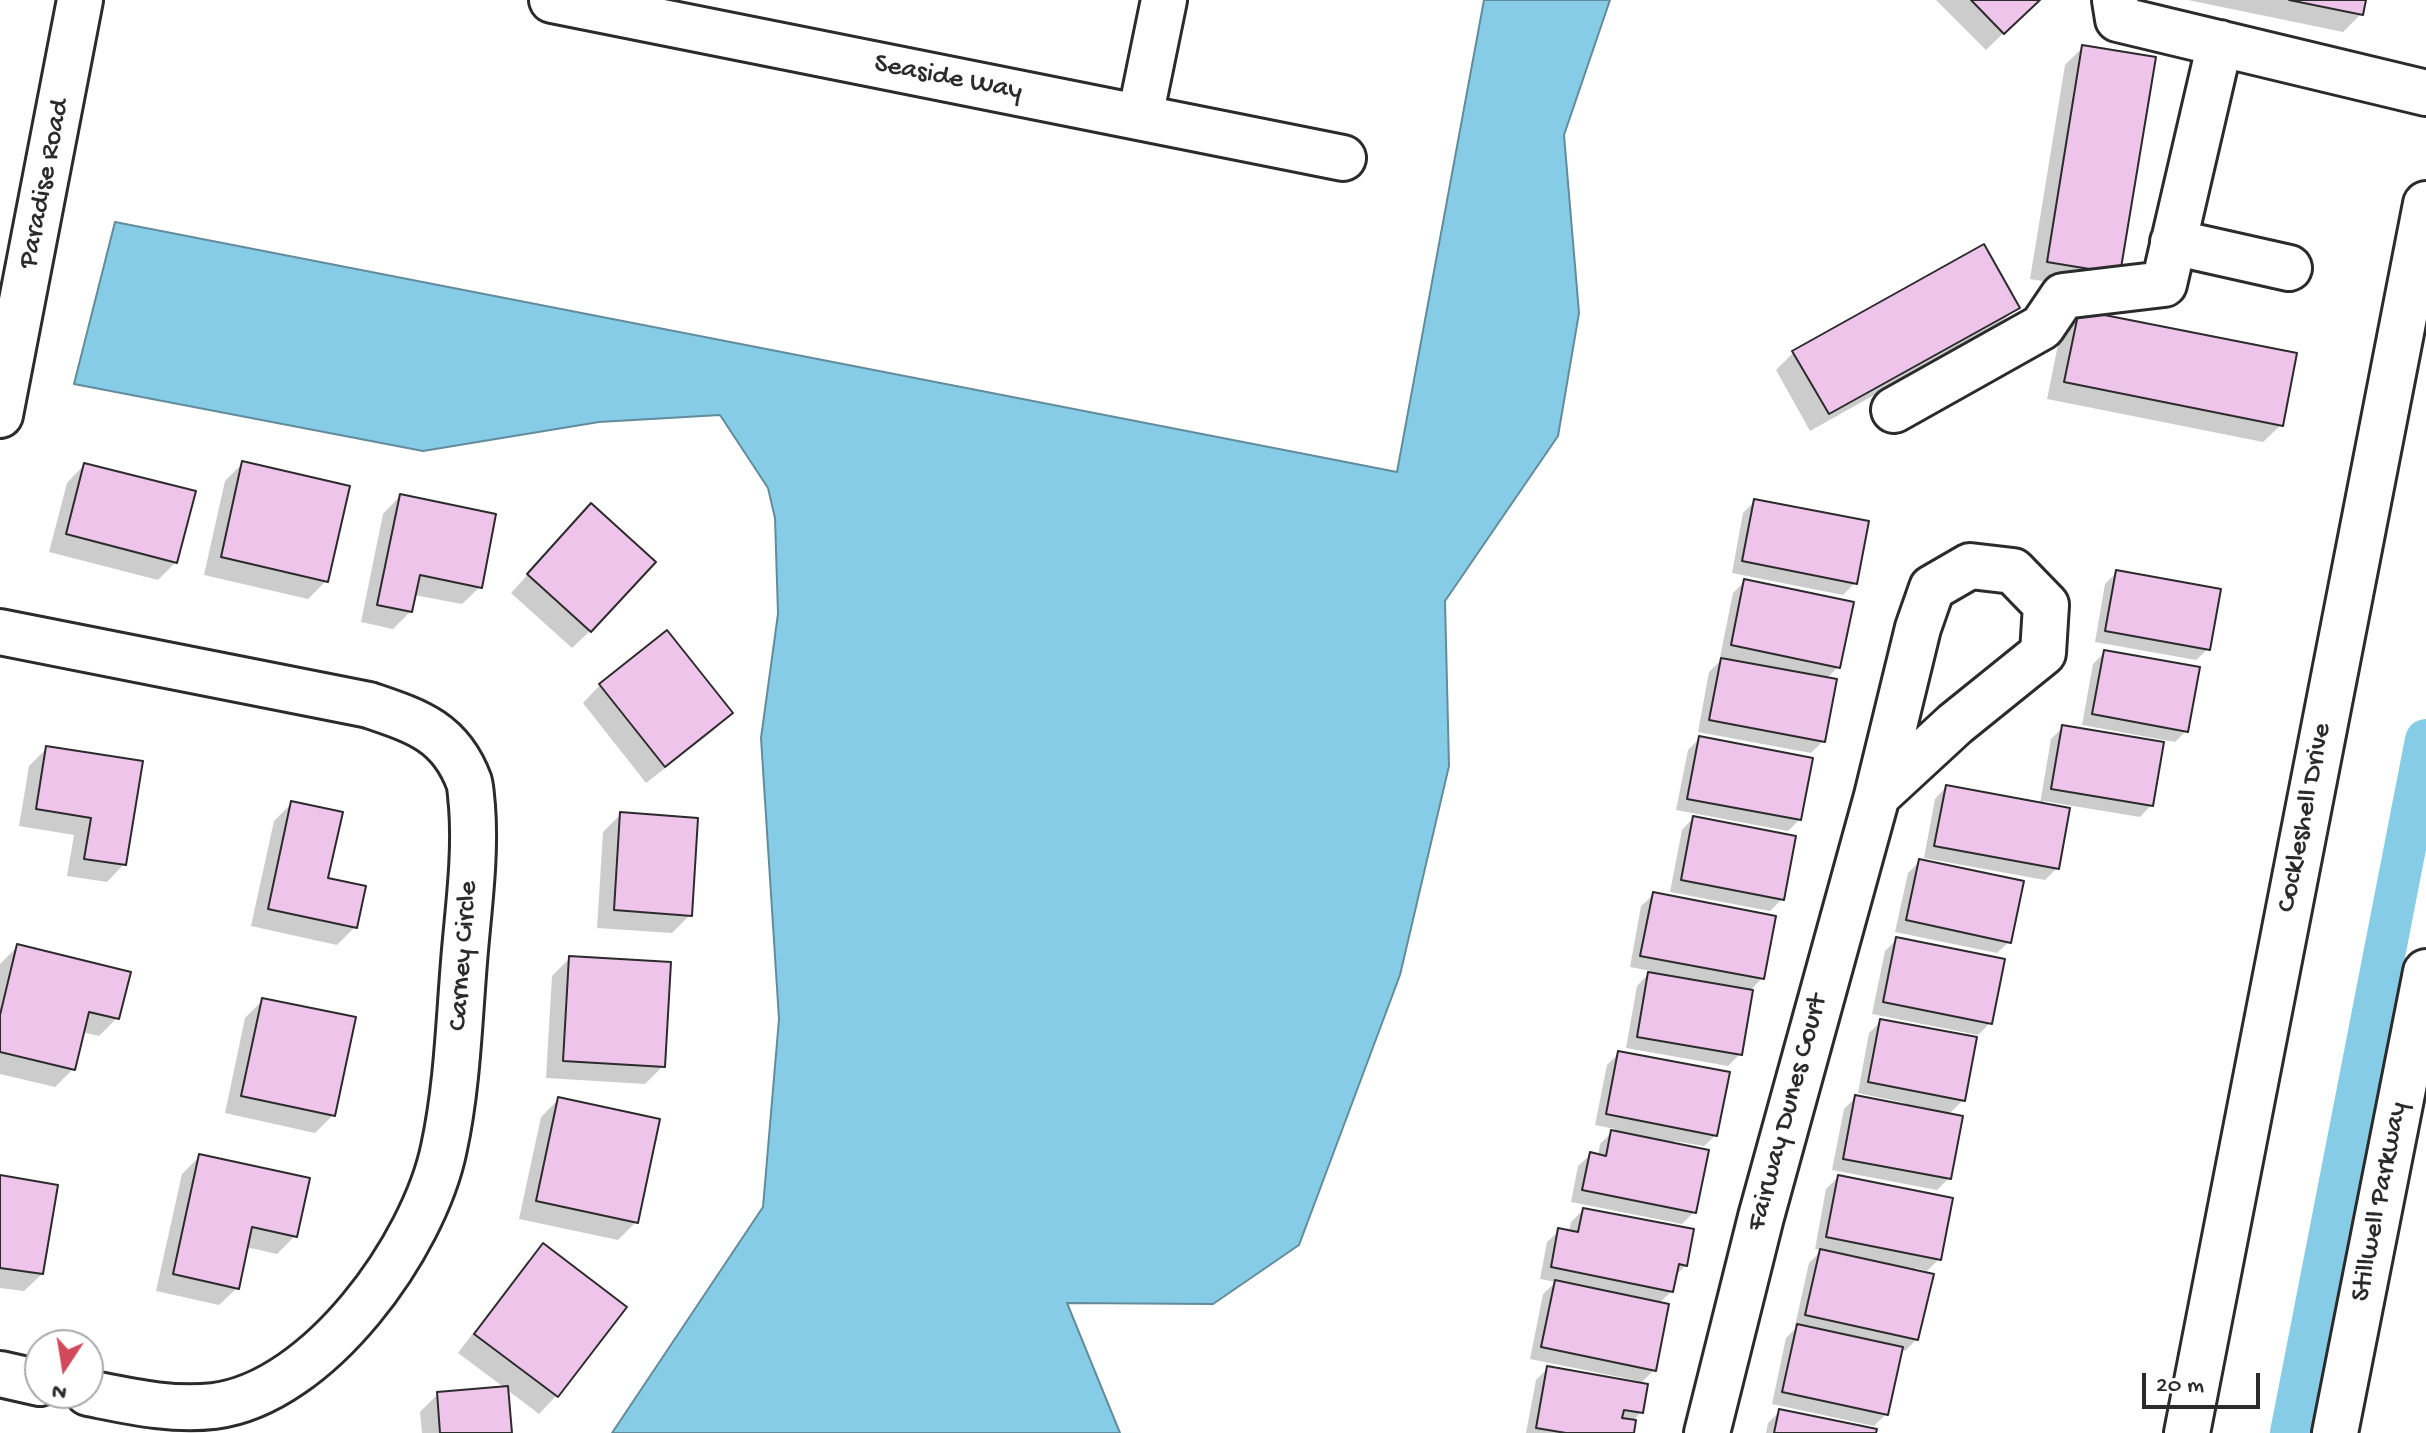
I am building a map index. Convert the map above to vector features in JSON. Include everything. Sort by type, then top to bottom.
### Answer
[{"type":"street","name":"Paradise Road","points":[[0,415],[80,0]]},
{"type":"street","name":"Seaside Way","points":[[552,0],[1343,158]]},
{"type":"street","points":[[1140,117],[1164,0]]},
{"type":"street","points":[[2115,0],[2118,19],[2426,93]]},
{"type":"street","points":[[1894,410],[2042,327],[2063,296],[2164,284],[2220,43]]},
{"type":"street","name":"Cockleshell Drive","points":[[2187,1433],[2426,204]]},
{"type":"street","points":[[2173,242],[2289,268]]},
{"type":"street","name":"Fairway Dunes Court","points":[[1707,1433],[1784,1129],[1877,796],[1918,628],[1932,588],[1970,566],[2013,571],[2046,605],[2043,653],[1955,724],[1877,796]]},
{"type":"street","name":"Carney Circle","points":[[0,632],[369,705],[414,720],[448,743],[470,784],[474,831],[457,1059],[444,1150],[432,1190],[390,1270],[329,1342],[296,1371],[256,1395],[215,1406],[172,1407],[104,1396]]},
{"type":"street","name":"Stillwell Parkway","points":[[2335,1433],[2426,972]]},
{"type":"street","points":[[0,1374],[24,1379]]},
{"type":"water","points":[[1484,0],[1610,0],[1564,135],[1579,313],[1558,436],[1445,601],[1449,766],[1400,975],[1299,1245],[1213,1304],[1067,1303],[1120,1433],[612,1433],[763,1207],[779,1019],[761,738],[778,614],[775,518],[768,488],[720,415],[599,422],[423,451],[74,384],[115,222],[1397,472]]},
{"type":"building","points":[[1971,0],[2040,0],[2004,34]]},
{"type":"building","points":[[2289,0],[2366,0],[2363,15]]},
{"type":"building","points":[[2082,45],[2156,57],[2120,274],[2047,262]]},
{"type":"building","points":[[1984,244],[2020,308],[1829,414],[1792,351]]},
{"type":"building","points":[[2079,310],[2297,353],[2283,426],[2064,382]]},
{"type":"building","points":[[242,461],[350,486],[328,582],[221,557]]},
{"type":"building","points":[[84,463],[196,491],[177,563],[66,534]]},
{"type":"building","points":[[400,494],[496,514],[482,588],[420,575],[412,612],[377,605]]},
{"type":"building","points":[[1754,499],[1869,521],[1857,584],[1742,561]]},
{"type":"building","points":[[591,503],[656,562],[591,632],[527,574]]},
{"type":"building","points":[[2116,570],[2221,589],[2210,650],[2105,631]]},
{"type":"building","points":[[1744,579],[1854,602],[1840,668],[1731,645]]},
{"type":"building","points":[[667,630],[733,713],[665,767],[599,684]]},
{"type":"building","points":[[2104,650],[2200,667],[2188,732],[2092,714]]},
{"type":"building","points":[[1721,658],[1837,679],[1825,742],[1709,720]]},
{"type":"building","points":[[2062,725],[2164,742],[2153,806],[2051,789]]},
{"type":"building","points":[[1699,736],[1813,758],[1801,820],[1687,799]]},
{"type":"building","points":[[46,746],[143,761],[126,865],[84,859],[91,818],[36,809]]},
{"type":"building","points":[[1946,785],[2070,808],[2059,869],[1934,846]]},
{"type":"building","points":[[291,801],[343,812],[328,878],[366,886],[357,928],[268,909]]},
{"type":"building","points":[[620,812],[698,818],[692,916],[614,910]]},
{"type":"building","points":[[1693,816],[1796,836],[1784,900],[1681,880]]},
{"type":"building","points":[[1919,859],[2024,881],[2011,943],[1906,920]]},
{"type":"building","points":[[1653,892],[1776,916],[1764,979],[1640,956]]},
{"type":"building","points":[[1896,937],[2005,959],[1992,1024],[1883,1002]]},
{"type":"building","points":[[17,944],[131,972],[119,1019],[89,1012],[75,1070],[0,1052],[0,1015]]},
{"type":"building","points":[[569,956],[671,962],[665,1067],[563,1061]]},
{"type":"building","points":[[1648,972],[1753,990],[1742,1055],[1637,1037]]},
{"type":"building","points":[[262,998],[356,1017],[335,1116],[241,1096]]},
{"type":"building","points":[[1880,1019],[1977,1037],[1965,1101],[1868,1082]]},
{"type":"building","points":[[1618,1051],[1730,1072],[1717,1136],[1606,1114]]},
{"type":"building","points":[[1855,1095],[1963,1116],[1951,1179],[1843,1159]]},
{"type":"building","points":[[558,1097],[660,1119],[638,1223],[536,1201]]},
{"type":"building","points":[[1611,1130],[1709,1150],[1696,1213],[1582,1190],[1590,1152],[1606,1156]]},
{"type":"building","points":[[199,1154],[310,1178],[297,1237],[252,1227],[239,1289],[173,1274]]},
{"type":"building","points":[[0,1175],[58,1185],[43,1274],[0,1268]]},
{"type":"building","points":[[1838,1175],[1953,1198],[1941,1260],[1826,1237]]},
{"type":"building","points":[[1583,1208],[1694,1229],[1687,1266],[1679,1264],[1673,1292],[1551,1267],[1558,1228],[1578,1232]]},
{"type":"building","points":[[543,1243],[627,1307],[558,1397],[474,1334]]},
{"type":"building","points":[[1820,1249],[1934,1274],[1918,1340],[1805,1315]]},
{"type":"building","points":[[1555,1280],[1669,1304],[1656,1371],[1541,1347]]},
{"type":"building","points":[[1797,1324],[1903,1347],[1888,1415],[1782,1392]]},
{"type":"building","points":[[1547,1366],[1648,1384],[1643,1413],[1624,1410],[1622,1418],[1636,1420],[1634,1433],[1566,1433],[1536,1428]]},
{"type":"building","points":[[508,1386],[512,1433],[440,1433],[437,1392]]},
{"type":"building","points":[[1779,1409],[1877,1429],[1876,1433],[1774,1433]]},
{"type":"waterway","points":[[2291,1433],[2426,740]]}]
